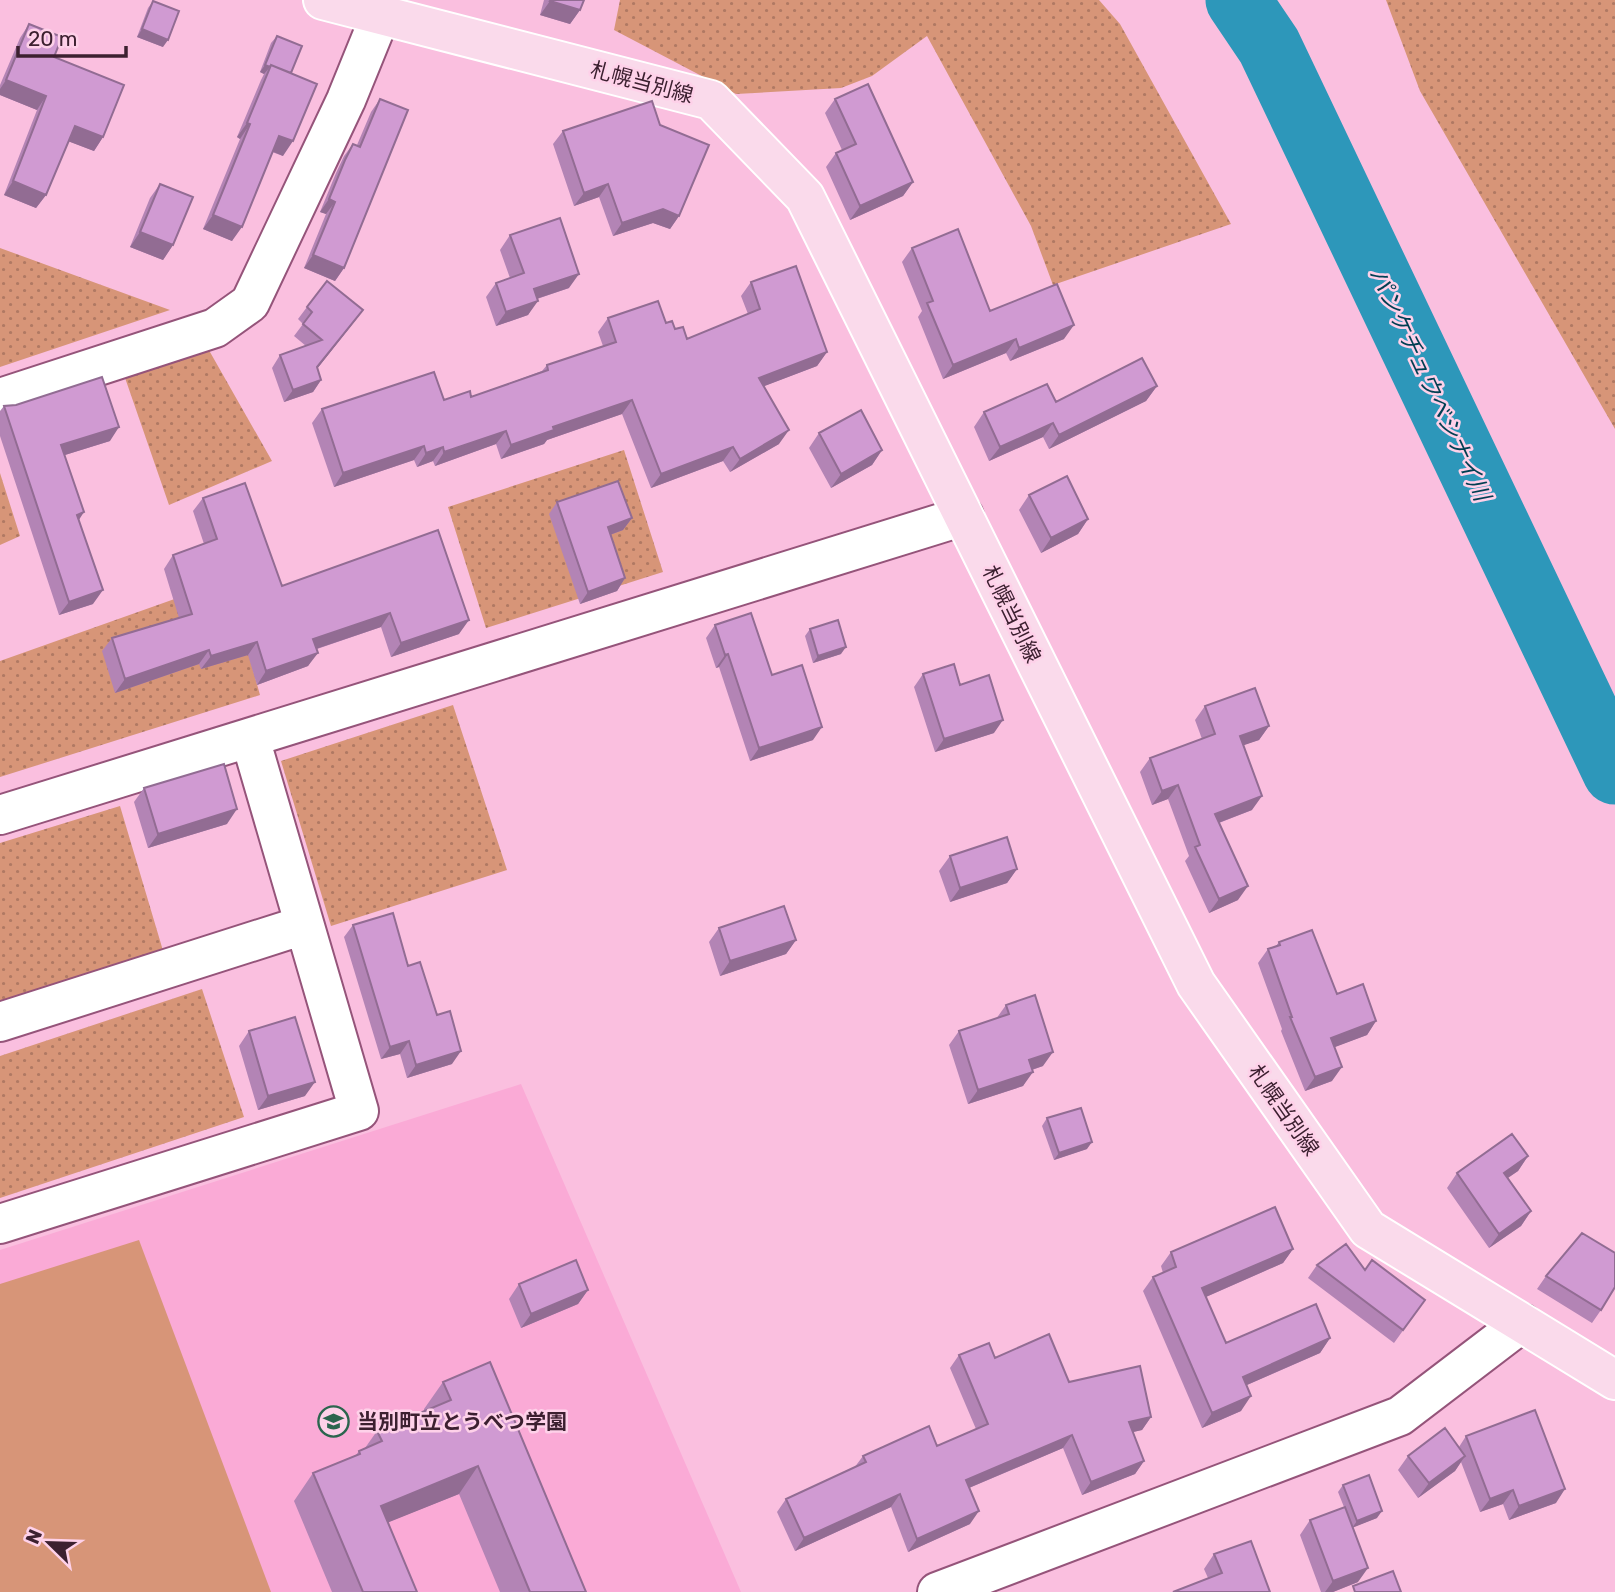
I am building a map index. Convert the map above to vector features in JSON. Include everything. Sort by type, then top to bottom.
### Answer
[{"type":"main road","name":"札幌当別線","points":[[323,0],[712,100],[805,197],[1196,984],[1368,1228],[1615,1380]]},
{"type":"street","points":[[0,398],[215,328],[250,303],[346,100],[381,14]]},
{"type":"street","points":[[0,815],[964,516]]},
{"type":"street","points":[[0,1224],[359,1111],[250,738]]},
{"type":"street","points":[[0,1022],[304,925]]},
{"type":"street","points":[[937,1592],[1400,1416],[1522,1323]]},
{"type":"shaded area","points":[[620,0],[1099,0],[1120,24],[1231,224],[1053,285],[1031,226],[927,36],[872,76],[841,88],[736,94],[614,30]]},
{"type":"shaded area","points":[[1386,0],[1615,0],[1615,429],[1420,91]]},
{"type":"shaded area","points":[[0,248],[170,310],[0,367]]},
{"type":"shaded area","points":[[206,345],[272,461],[169,505],[123,372]]},
{"type":"shaded area","points":[[624,450],[663,572],[486,628],[448,507]]},
{"type":"shaded area","points":[[0,473],[20,536],[0,545]]},
{"type":"shaded area","points":[[228,580],[260,695],[0,777],[0,661]]},
{"type":"shaded area","points":[[453,705],[507,870],[331,926],[281,761]]},
{"type":"shaded area","points":[[120,806],[164,954],[0,1005],[0,843]]},
{"type":"shaded area","points":[[202,989],[244,1117],[0,1198],[0,1056]]},
{"type":"shaded area","name":"当別町立とうべつ学園","points":[[521,1084],[741,1592],[0,1592],[0,1250]]},
{"type":"shaded area","points":[[139,1240],[271,1592],[0,1592],[0,1284]]},
{"type":"building","points":[[551,0],[584,0],[580,10]]},
{"type":"building","points":[[153,1],[179,11],[168,40],[142,29]]},
{"type":"building","points":[[29,24],[62,37],[54,57],[124,85],[103,137],[75,126],[46,195],[13,181],[46,96],[6,80]]},
{"type":"building","points":[[277,36],[302,46],[291,73],[265,65]]},
{"type":"building","points":[[271,65],[317,84],[293,141],[279,136],[242,227],[213,215]]},
{"type":"building","points":[[868,84],[913,182],[860,206],[836,153],[856,144],[835,99]]},
{"type":"building","points":[[380,99],[408,110],[344,268],[313,255],[335,202],[329,199],[345,160],[353,144],[360,147]]},
{"type":"building","points":[[652,101],[660,125],[709,145],[679,216],[663,209],[622,223],[608,184],[584,193],[563,131]]},
{"type":"building","points":[[160,184],[193,197],[173,245],[140,232]]},
{"type":"building","points":[[560,218],[579,274],[534,289],[538,301],[506,312],[496,283],[524,273],[510,235]]},
{"type":"building","points":[[958,229],[990,311],[1057,284],[1074,325],[1019,348],[1016,339],[953,365],[927,303],[933,301],[912,248]]},
{"type":"building","points":[[796,266],[827,352],[759,378],[789,430],[740,459],[733,447],[661,474],[632,400],[553,427],[554,430],[511,445],[506,431],[444,452],[443,447],[426,453],[424,446],[343,473],[322,409],[434,372],[444,400],[470,391],[471,397],[548,370],[547,365],[616,342],[608,318],[658,301],[666,323],[672,321],[675,329],[683,327],[687,339],[760,309],[751,282]]},
{"type":"building","points":[[327,281],[363,310],[317,367],[321,380],[293,390],[280,355],[322,340],[303,324],[312,312],[307,307]]},
{"type":"building","points":[[1142,358],[1157,386],[1059,435],[1053,423],[1000,447],[984,412],[1047,384],[1056,402]]},
{"type":"building","points":[[102,377],[119,427],[61,445],[84,512],[77,515],[103,590],[69,602],[4,406],[16,405]]},
{"type":"building","points":[[861,410],[882,450],[841,474],[819,433]]},
{"type":"building","points":[[1067,476],[1088,519],[1051,538],[1029,495]]},
{"type":"building","points":[[618,481],[632,518],[608,527],[625,578],[588,592],[557,502]]},
{"type":"building","points":[[245,483],[282,586],[438,530],[469,620],[401,643],[390,613],[313,639],[318,653],[266,671],[257,642],[211,656],[209,650],[125,679],[112,638],[192,614],[173,555],[217,539],[203,498]]},
{"type":"building","points":[[751,613],[772,675],[802,665],[822,727],[759,748],[728,654],[725,655],[715,625]]},
{"type":"building","points":[[838,620],[846,647],[818,656],[810,629]]},
{"type":"building","points":[[954,664],[960,685],[989,675],[1003,720],[944,739],[923,674]]},
{"type":"building","points":[[1255,688],[1269,726],[1240,736],[1262,796],[1215,814],[1248,886],[1219,899],[1195,847],[1200,845],[1178,785],[1162,791],[1150,758],[1215,734],[1205,706]]},
{"type":"building","points":[[224,764],[237,809],[158,834],[144,788]]},
{"type":"building","points":[[1007,837],[1017,869],[960,888],[950,856]]},
{"type":"building","points":[[784,906],[796,940],[730,961],[719,928]]},
{"type":"building","points":[[393,913],[408,966],[420,962],[437,1015],[450,1011],[461,1051],[416,1065],[409,1041],[390,1047],[353,925]]},
{"type":"building","points":[[1312,930],[1337,994],[1363,984],[1376,1021],[1331,1038],[1342,1067],[1315,1077],[1290,1017],[1268,949]]},
{"type":"building","points":[[1035,995],[1053,1052],[1029,1060],[1033,1072],[978,1090],[959,1031],[1009,1014],[1006,1005]]},
{"type":"building","points":[[295,1017],[315,1082],[268,1096],[249,1031]]},
{"type":"building","points":[[1081,1108],[1092,1142],[1059,1153],[1047,1118]]},
{"type":"building","points":[[1512,1134],[1528,1156],[1504,1173],[1531,1211],[1499,1234],[1457,1173]]},
{"type":"building","points":[[1275,1207],[1293,1249],[1202,1288],[1226,1343],[1316,1304],[1330,1338],[1243,1377],[1251,1396],[1212,1413],[1153,1277],[1176,1267],[1171,1252]]},
{"type":"building","points":[[1582,1233],[1615,1253],[1615,1287],[1601,1310],[1546,1276]]},
{"type":"building","points":[[1346,1244],[1365,1270],[1372,1260],[1425,1300],[1403,1330],[1317,1265]]},
{"type":"building","points":[[576,1260],[588,1290],[531,1314],[519,1284]]},
{"type":"building","points":[[1049,1334],[1069,1382],[1140,1366],[1151,1417],[1129,1422],[1144,1461],[1091,1482],[1072,1435],[966,1480],[979,1511],[917,1539],[900,1494],[804,1538],[786,1499],[866,1462],[863,1456],[929,1426],[937,1446],[988,1424],[959,1355],[989,1343],[995,1358]]},
{"type":"building","points":[[490,1362],[586,1592],[530,1592],[478,1466],[381,1506],[417,1592],[363,1592],[313,1473],[360,1454],[359,1451],[382,1441],[377,1431],[451,1400],[443,1382]]},
{"type":"building","points":[[1535,1410],[1565,1489],[1519,1506],[1513,1490],[1490,1499],[1466,1436]]},
{"type":"building","points":[[1445,1428],[1465,1456],[1429,1483],[1408,1456]]},
{"type":"building","points":[[1369,1475],[1382,1511],[1357,1521],[1343,1485]]},
{"type":"building","points":[[1345,1507],[1368,1568],[1333,1581],[1310,1520]]},
{"type":"building","points":[[1251,1541],[1270,1592],[1173,1592],[1222,1573],[1214,1554]]},
{"type":"building","points":[[1393,1571],[1401,1592],[1355,1592],[1353,1586]]},
{"type":"waterway","name":"パンケチュウベシナイ川","points":[[1238,0],[1269,46],[1615,772]]},
{"type":"place","name":"当別町立とうべつ学園","points":[[334,1421]]}]
